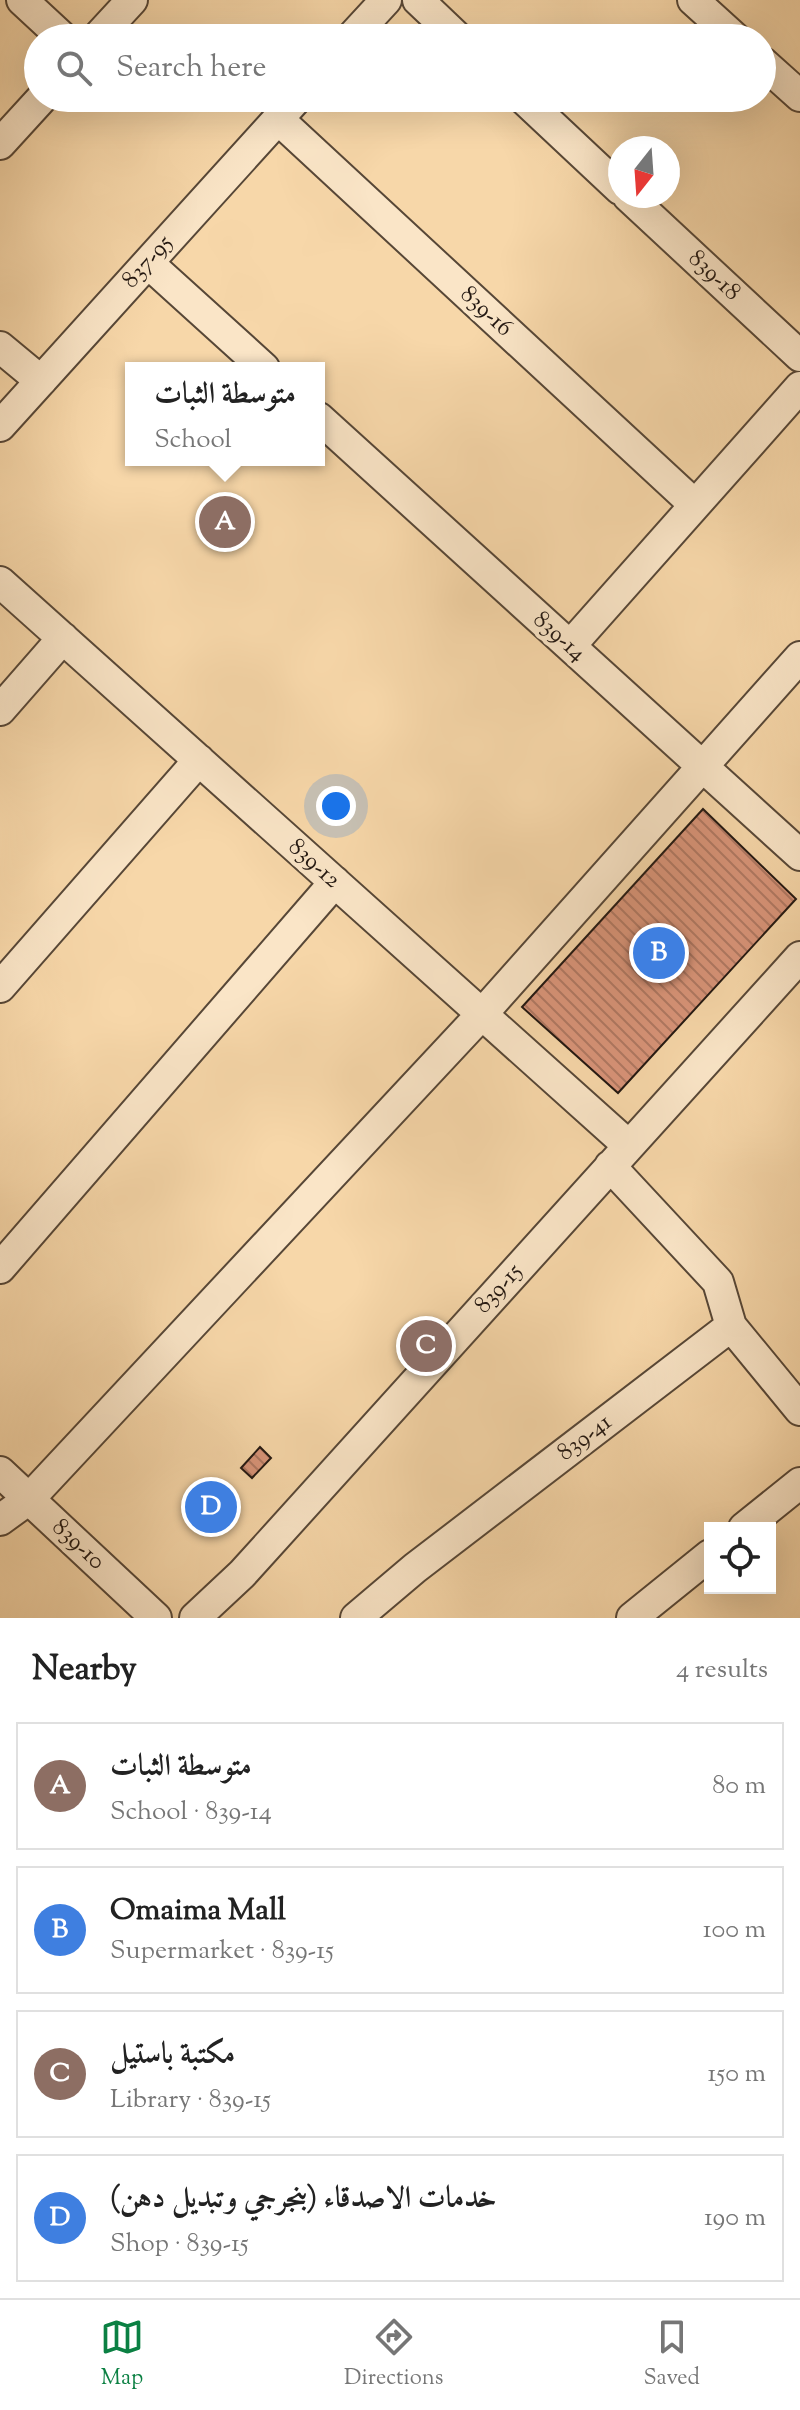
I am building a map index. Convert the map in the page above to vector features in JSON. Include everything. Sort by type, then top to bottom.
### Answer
[{"type":"street","points":[[22,0],[48,24]]},
{"type":"street","points":[[110,24],[132,0]]},
{"type":"street","points":[[364,24],[386,0]]},
{"type":"street","points":[[418,0],[443,24]]},
{"type":"street","points":[[693,0],[720,24]]},
{"type":"street","points":[[776,75],[800,96]]},
{"type":"street","points":[[0,144],[29,112]]},
{"type":"street","name":"837-95","points":[[0,426],[283,112]]},
{"type":"street","name":"839-16","points":[[291,112],[695,505]]},
{"type":"street","points":[[538,112],[608,178]]},
{"type":"street","name":"839-18","points":[[641,208],[800,356]]},
{"type":"street","points":[[148,263],[257,362]]},
{"type":"street","points":[[0,347],[41,381]]},
{"type":"street","points":[[570,646],[800,387]]},
{"type":"street","name":"839-14","points":[[325,423],[800,855]]},
{"type":"street","name":"839-12","points":[[0,582],[482,1014],[620,1156],[718,1282],[731,1326]]},
{"type":"street","points":[[0,710],[63,638]]},
{"type":"street","points":[[0,1520],[29,1499],[482,1014],[800,657]]},
{"type":"street","points":[[0,987],[199,760]]},
{"type":"street","points":[[0,1268],[335,882]]},
{"type":"street","name":"839-15","points":[[195,1618],[242,1574],[800,957]]},
{"type":"street","points":[[731,1326],[800,1410]]},
{"type":"street","name":"839-41","points":[[356,1618],[415,1568],[731,1326]]},
{"type":"street","name":"839-10","points":[[0,1472],[156,1618]]},
{"type":"street","points":[[751,1522],[800,1483]]},
{"type":"street","points":[[632,1618],[704,1560]]},
{"type":"building","points":[[703,809],[796,899],[618,1093],[522,1007]]},
{"type":"building","points":[[260,1447],[271,1458],[252,1478],[241,1468]]},
{"type":"place","name":"متوسطة الثبات","points":[[225,522]]},
{"type":"place","name":"Omaima Mall","points":[[659,953]]},
{"type":"place","name":"مكتبة باستيل","points":[[426,1346]]},
{"type":"place","name":"خدمات الاصدقاء (بنجرجي وتبديل دهن)","points":[[211,1507]]}]
